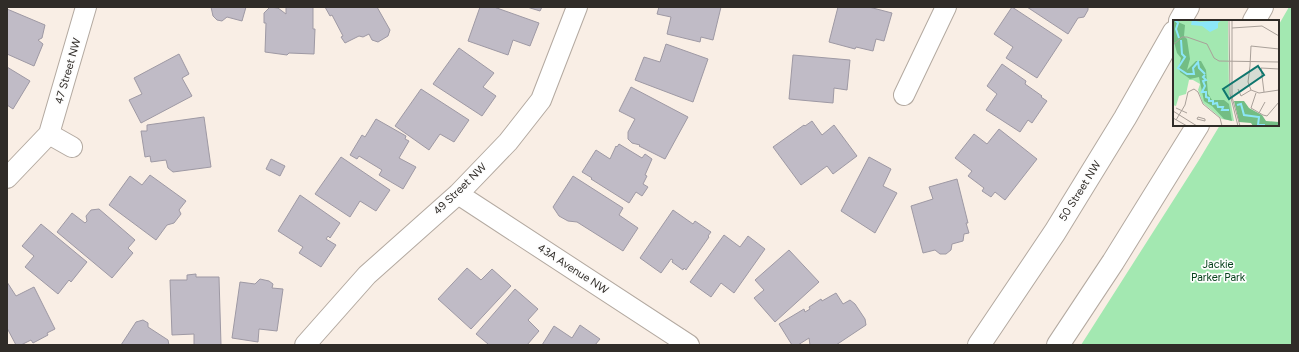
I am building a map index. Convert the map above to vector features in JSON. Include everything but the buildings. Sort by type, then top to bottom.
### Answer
[{"type":"main road","points":[[1181,20],[1188,7]]},
{"type":"main road","points":[[1255,20],[1262,7]]},
{"type":"main road","name":"50 Street NW","points":[[979,345],[1059,225],[1125,118],[1173,34]]},
{"type":"main road","points":[[1058,345],[1114,262],[1197,126]]},
{"type":"street","name":"47 Street NW","points":[[7,178],[49,134],[86,7]]},
{"type":"street","name":"49 Street NW","points":[[305,345],[367,275],[458,194],[508,142],[540,100],[577,7]]},
{"type":"street","points":[[904,96],[946,7]]},
{"type":"street","points":[[49,134],[72,147]]},
{"type":"street","name":"43A Avenue NW","points":[[458,194],[689,345]]},
{"type":"green space","name":"Jackie Parker Park","points":[[1289,7],[1292,7],[1292,345],[1081,345],[1219,126],[1279,126],[1279,24]]}]
